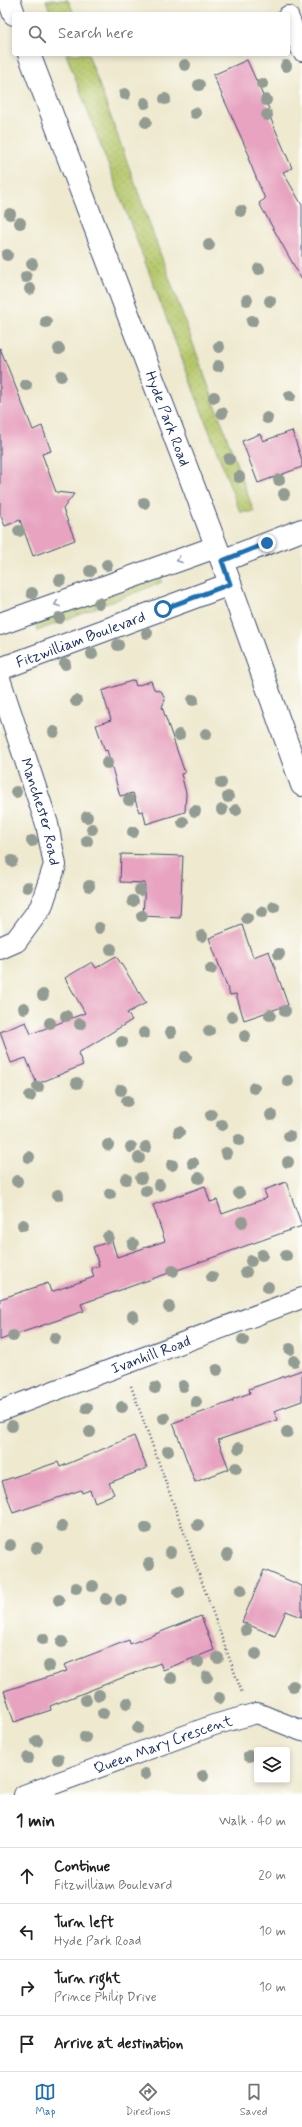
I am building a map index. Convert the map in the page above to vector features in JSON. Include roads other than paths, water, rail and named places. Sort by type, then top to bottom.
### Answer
[{"type":"street","points":[[9,0],[13,12]]},
{"type":"street","points":[[282,0],[287,12]]},
{"type":"street","points":[[290,20],[302,51]]},
{"type":"street","name":"Hyde Park Road","points":[[30,56],[219,554],[302,785]]},
{"type":"street","points":[[0,624],[219,554],[302,530]]},
{"type":"street","name":"Fitzwilliam Boulevard","points":[[0,669],[230,584]]},
{"type":"street","name":"Manchester Road","points":[[0,682],[47,824],[55,865],[41,907],[16,941],[0,948]]},
{"type":"street","name":"Ivanhill Road","points":[[0,1411],[302,1298]]},
{"type":"street","name":"Queen Mary Crescent","points":[[24,1795],[214,1725],[257,1712],[302,1731]]}]
